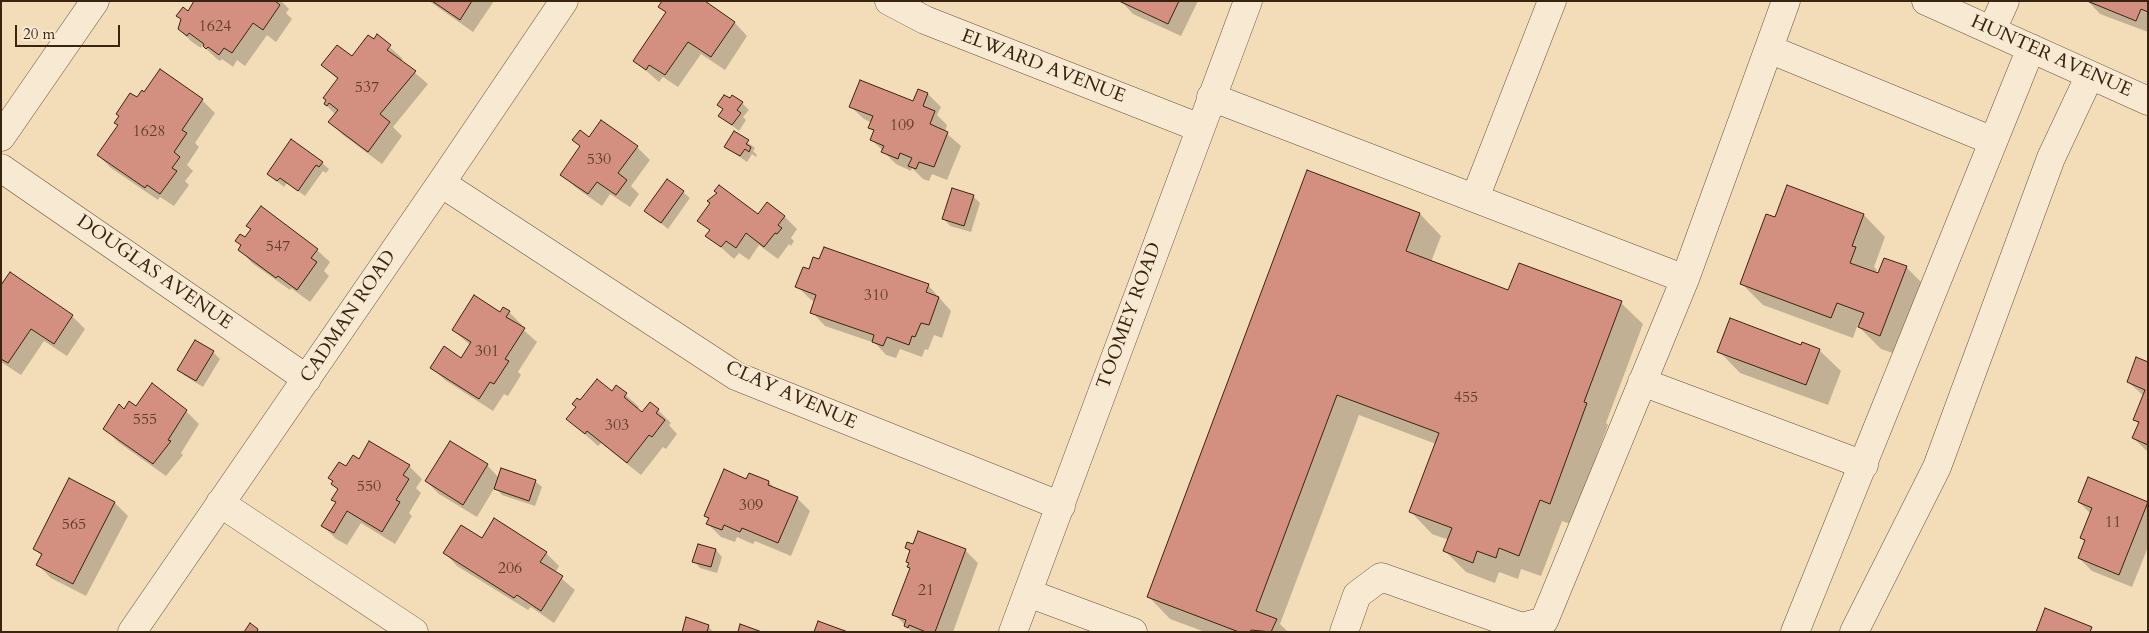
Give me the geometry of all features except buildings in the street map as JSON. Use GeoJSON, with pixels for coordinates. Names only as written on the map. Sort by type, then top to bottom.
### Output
{"type":"FeatureCollection","features":[{"type":"Feature","properties":{"kind":"street"},"geometry":{"type":"LineString","coordinates":[[1,137],[95,1]]}},
{"type":"Feature","properties":{"kind":"street","name":"CADMAN ROAD"},"geometry":{"type":"LineString","coordinates":[[132,632],[442,183],[564,1]]}},
{"type":"Feature","properties":{"kind":"street","name":"ELWARD AVENUE"},"geometry":{"type":"LineString","coordinates":[[889,1],[924,20],[1200,128]]}},
{"type":"Feature","properties":{"kind":"street","name":"TOOMEY ROAD"},"geometry":{"type":"LineString","coordinates":[[1013,632],[1248,1]]}},
{"type":"Feature","properties":{"kind":"street"},"geometry":{"type":"LineString","coordinates":[[1475,198],[1552,1]]}},
{"type":"Feature","properties":{"kind":"street"},"geometry":{"type":"LineString","coordinates":[[1344,632],[1357,595],[1382,577],[1522,627],[1544,621],[1685,280],[1786,1]]}},
{"type":"Feature","properties":{"kind":"street","name":"HUNTER AVENUE"},"geometry":{"type":"LineString","coordinates":[[1926,1],[2148,101]]}},
{"type":"Feature","properties":{"kind":"street"},"geometry":{"type":"LineString","coordinates":[[1992,30],[2005,1]]}},
{"type":"Feature","properties":{"kind":"street"},"geometry":{"type":"LineString","coordinates":[[1795,632],[2031,48]]}},
{"type":"Feature","properties":{"kind":"street"},"geometry":{"type":"LineString","coordinates":[[1769,49],[1993,141]]}},
{"type":"Feature","properties":{"kind":"street"},"geometry":{"type":"LineString","coordinates":[[1854,632],[1937,467],[2050,158],[2090,75]]}},
{"type":"Feature","properties":{"kind":"street"},"geometry":{"type":"LineString","coordinates":[[1212,97],[1685,280]]}},
{"type":"Feature","properties":{"kind":"street","name":"DOUGLAS AVENUE"},"geometry":{"type":"LineString","coordinates":[[1,168],[307,379]]}},
{"type":"Feature","properties":{"kind":"street","name":"CLAY AVENUE"},"geometry":{"type":"LineString","coordinates":[[442,183],[736,376],[1061,506]]}},
{"type":"Feature","properties":{"kind":"street"},"geometry":{"type":"LineString","coordinates":[[1642,382],[1864,465]]}},
{"type":"Feature","properties":{"kind":"street"},"geometry":{"type":"LineString","coordinates":[[220,503],[414,632]]}},
{"type":"Feature","properties":{"kind":"street"},"geometry":{"type":"LineString","coordinates":[[1028,593],[1133,632]]}}]}
